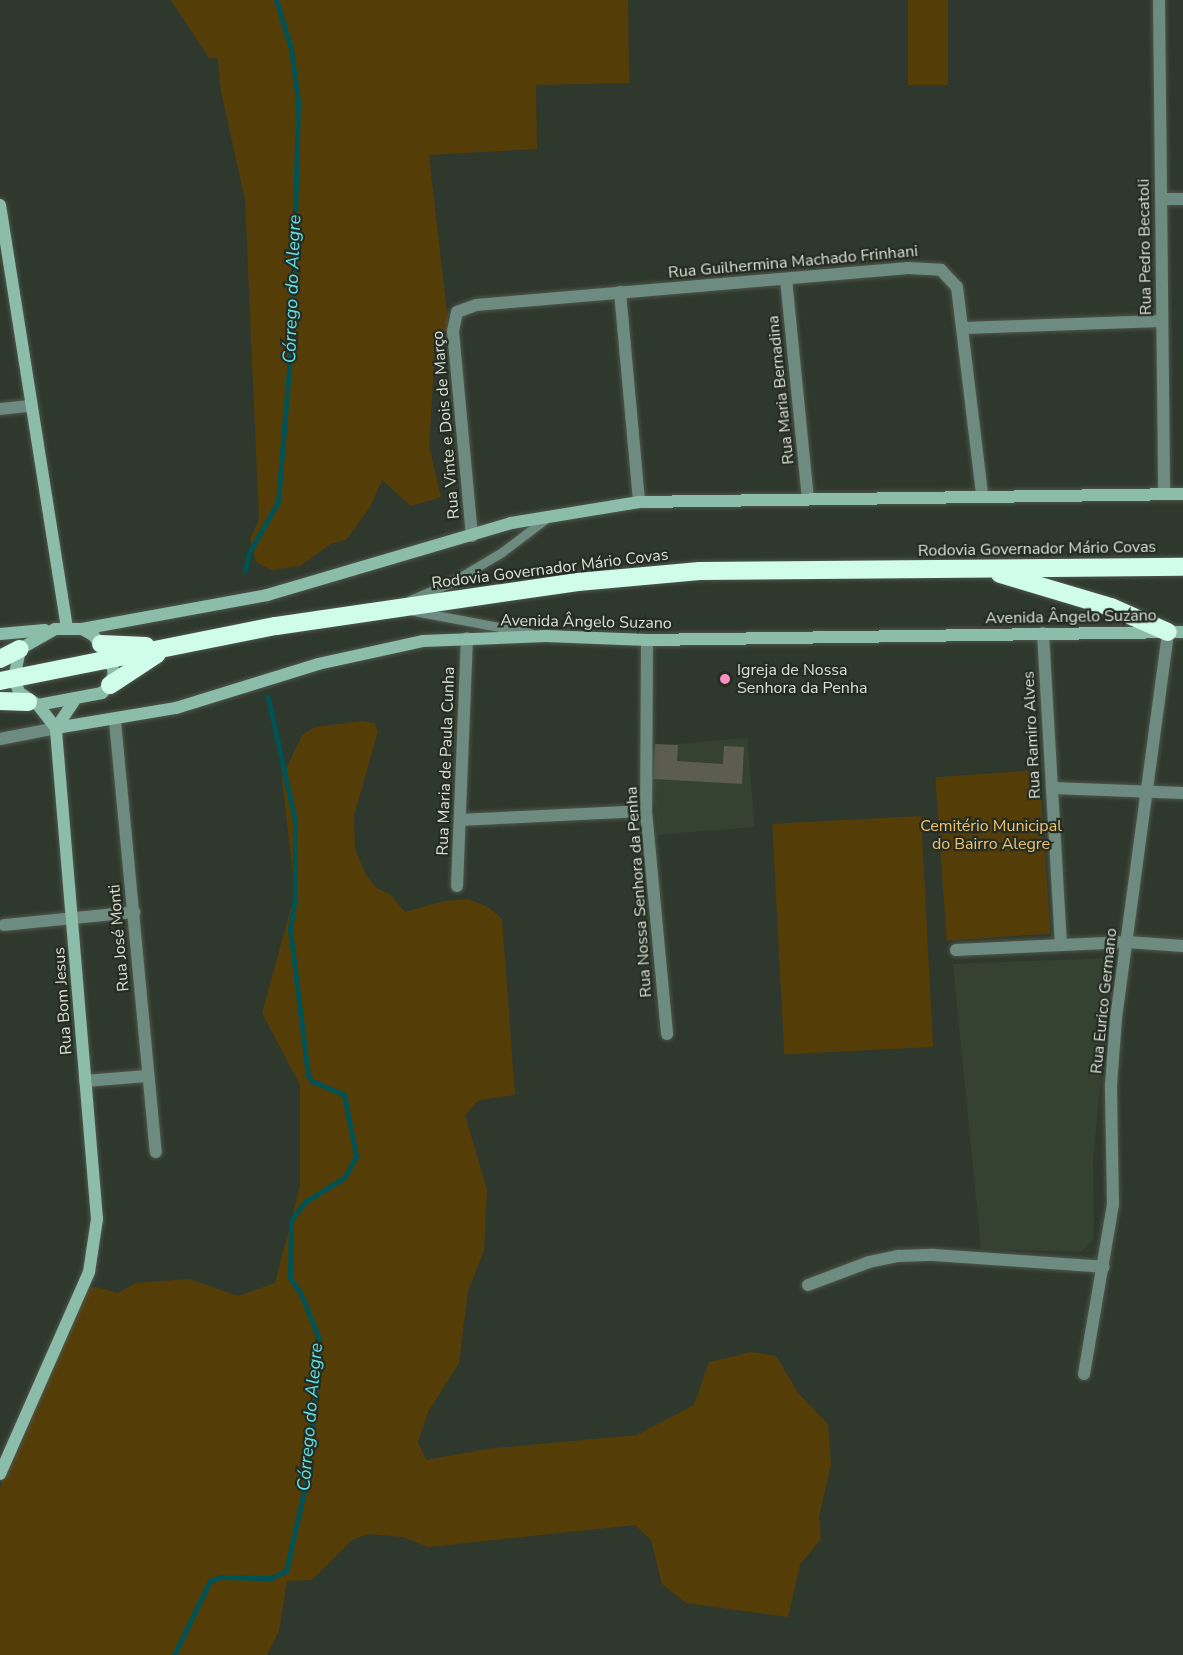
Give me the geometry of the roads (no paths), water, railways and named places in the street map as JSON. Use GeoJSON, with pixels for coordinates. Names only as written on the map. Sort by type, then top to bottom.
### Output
{"type":"FeatureCollection","features":[{"type":"Feature","properties":{"kind":"highway","name":"Rodovia Governador Mário Covas"},"geometry":{"type":"LineString","coordinates":[[7,680],[168,647],[394,607],[578,582],[700,571],[1183,567]]}},
{"type":"Feature","properties":{"kind":"highway"},"geometry":{"type":"LineString","coordinates":[[981,569],[1111,607],[1175,632]]}},
{"type":"Feature","properties":{"kind":"highway"},"geometry":{"type":"LineString","coordinates":[[101,644],[168,647]]}},
{"type":"Feature","properties":{"kind":"highway"},"geometry":{"type":"LineString","coordinates":[[110,685],[168,647]]}},
{"type":"Feature","properties":{"kind":"highway"},"geometry":{"type":"LineString","coordinates":[[0,659],[20,649]]}},
{"type":"Feature","properties":{"kind":"highway"},"geometry":{"type":"LineString","coordinates":[[0,701],[33,703]]}},
{"type":"Feature","properties":{"kind":"main road"},"geometry":{"type":"LineString","coordinates":[[0,205],[5,268],[31,406],[61,629]]}},
{"type":"Feature","properties":{"kind":"main road"},"geometry":{"type":"LineString","coordinates":[[0,634],[82,629],[267,595],[552,514],[639,502],[982,495],[1183,494]]}},
{"type":"Feature","properties":{"kind":"main road"},"geometry":{"type":"LineString","coordinates":[[61,629],[20,649],[7,680],[56,728],[74,701]]}},
{"type":"Feature","properties":{"kind":"main road"},"geometry":{"type":"LineString","coordinates":[[33,703],[74,701],[102,693],[110,685],[112,660],[101,644],[82,629]]}},
{"type":"Feature","properties":{"kind":"main road","name":"Avenida Ângelo Suzano"},"geometry":{"type":"LineString","coordinates":[[56,728],[115,721],[224,696],[318,664],[384,648],[467,638],[546,636],[647,640],[1175,632]]}},
{"type":"Feature","properties":{"kind":"main road","name":"Rua Bom Jesus"},"geometry":{"type":"LineString","coordinates":[[0,1474],[89,1272],[97,1219],[74,917],[56,728]]}},
{"type":"Feature","properties":{"kind":"street","name":"Rua Pedro Becatoli"},"geometry":{"type":"LineString","coordinates":[[1159,0],[1164,494]]}},
{"type":"Feature","properties":{"kind":"street"},"geometry":{"type":"LineString","coordinates":[[1161,200],[1183,199]]}},
{"type":"Feature","properties":{"kind":"street","name":"Rua Guilhermina Machado Frinhani"},"geometry":{"type":"LineString","coordinates":[[457,312],[476,305],[909,268],[941,270],[957,287],[963,327]]}},
{"type":"Feature","properties":{"kind":"street","name":"Rua Maria Bernadina"},"geometry":{"type":"LineString","coordinates":[[786,279],[808,498]]}},
{"type":"Feature","properties":{"kind":"street"},"geometry":{"type":"LineString","coordinates":[[620,292],[639,502]]}},
{"type":"Feature","properties":{"kind":"street","name":"Rua Vinte e Dois de Março"},"geometry":{"type":"LineString","coordinates":[[457,312],[453,331],[472,536]]}},
{"type":"Feature","properties":{"kind":"street"},"geometry":{"type":"LineString","coordinates":[[982,495],[963,327],[1162,321]]}},
{"type":"Feature","properties":{"kind":"street"},"geometry":{"type":"LineString","coordinates":[[0,409],[31,406]]}},
{"type":"Feature","properties":{"kind":"street","name":"Rua Eurico Germano"},"geometry":{"type":"LineString","coordinates":[[1084,1374],[1113,1205],[1111,1085],[1144,789],[1175,632]]}},
{"type":"Feature","properties":{"kind":"street","name":"Rua Ramiro Alves"},"geometry":{"type":"LineString","coordinates":[[1043,633],[1061,943]]}},
{"type":"Feature","properties":{"kind":"street","name":"Rua Maria de Paula Cunha"},"geometry":{"type":"LineString","coordinates":[[458,886],[467,638]]}},
{"type":"Feature","properties":{"kind":"street","name":"Rua Nossa Senhora da Penha"},"geometry":{"type":"LineString","coordinates":[[647,640],[646,811],[667,1034]]}},
{"type":"Feature","properties":{"kind":"street","name":"Rua José Monti"},"geometry":{"type":"LineString","coordinates":[[115,721],[156,1152]]}},
{"type":"Feature","properties":{"kind":"street","name":"Avenida Ângelo Suzano"},"geometry":{"type":"LineString","coordinates":[[0,739],[56,728]]}},
{"type":"Feature","properties":{"kind":"street"},"geometry":{"type":"LineString","coordinates":[[1052,788],[1144,789],[1183,793]]}},
{"type":"Feature","properties":{"kind":"street"},"geometry":{"type":"LineString","coordinates":[[460,820],[646,811]]}},
{"type":"Feature","properties":{"kind":"street"},"geometry":{"type":"LineString","coordinates":[[4,925],[134,912]]}},
{"type":"Feature","properties":{"kind":"street"},"geometry":{"type":"LineString","coordinates":[[956,950],[1061,943],[1127,942],[1183,946]]}},
{"type":"Feature","properties":{"kind":"street"},"geometry":{"type":"LineString","coordinates":[[85,1081],[147,1076]]}},
{"type":"Feature","properties":{"kind":"street"},"geometry":{"type":"LineString","coordinates":[[808,1286],[869,1262],[898,1256],[934,1255],[1104,1268]]}},
{"type":"Feature","properties":{"kind":"lane"},"geometry":{"type":"LineString","coordinates":[[394,607],[458,578],[552,514]]}},
{"type":"Feature","properties":{"kind":"lane"},"geometry":{"type":"LineString","coordinates":[[394,607],[546,636]]}},
{"type":"Feature","properties":{"kind":"waterway","name":"Córrego do Alegre"},"geometry":{"type":"LineString","coordinates":[[245,571],[248,555],[278,502],[292,331],[298,101],[291,49],[276,0]]}},
{"type":"Feature","properties":{"kind":"waterway","name":"Córrego do Alegre"},"geometry":{"type":"LineString","coordinates":[[174,1655],[210,1581],[221,1577],[271,1578],[286,1571],[307,1478],[319,1356],[319,1339],[301,1294],[290,1278],[291,1220],[305,1202],[345,1177],[356,1156],[344,1095],[313,1082],[308,1076],[290,929],[295,899],[295,821],[268,698]]}},
{"type":"Feature","properties":{"kind":"place","name":"Igreja de Nossa Senhora da Penha"},"geometry":{"type":"Point","coordinates":[725,679]}},
{"type":"Feature","properties":{"kind":"park label","name":"Cemitério Municipal do Bairro Alegre"},"geometry":{"type":"Point","coordinates":[991,835]}}]}
